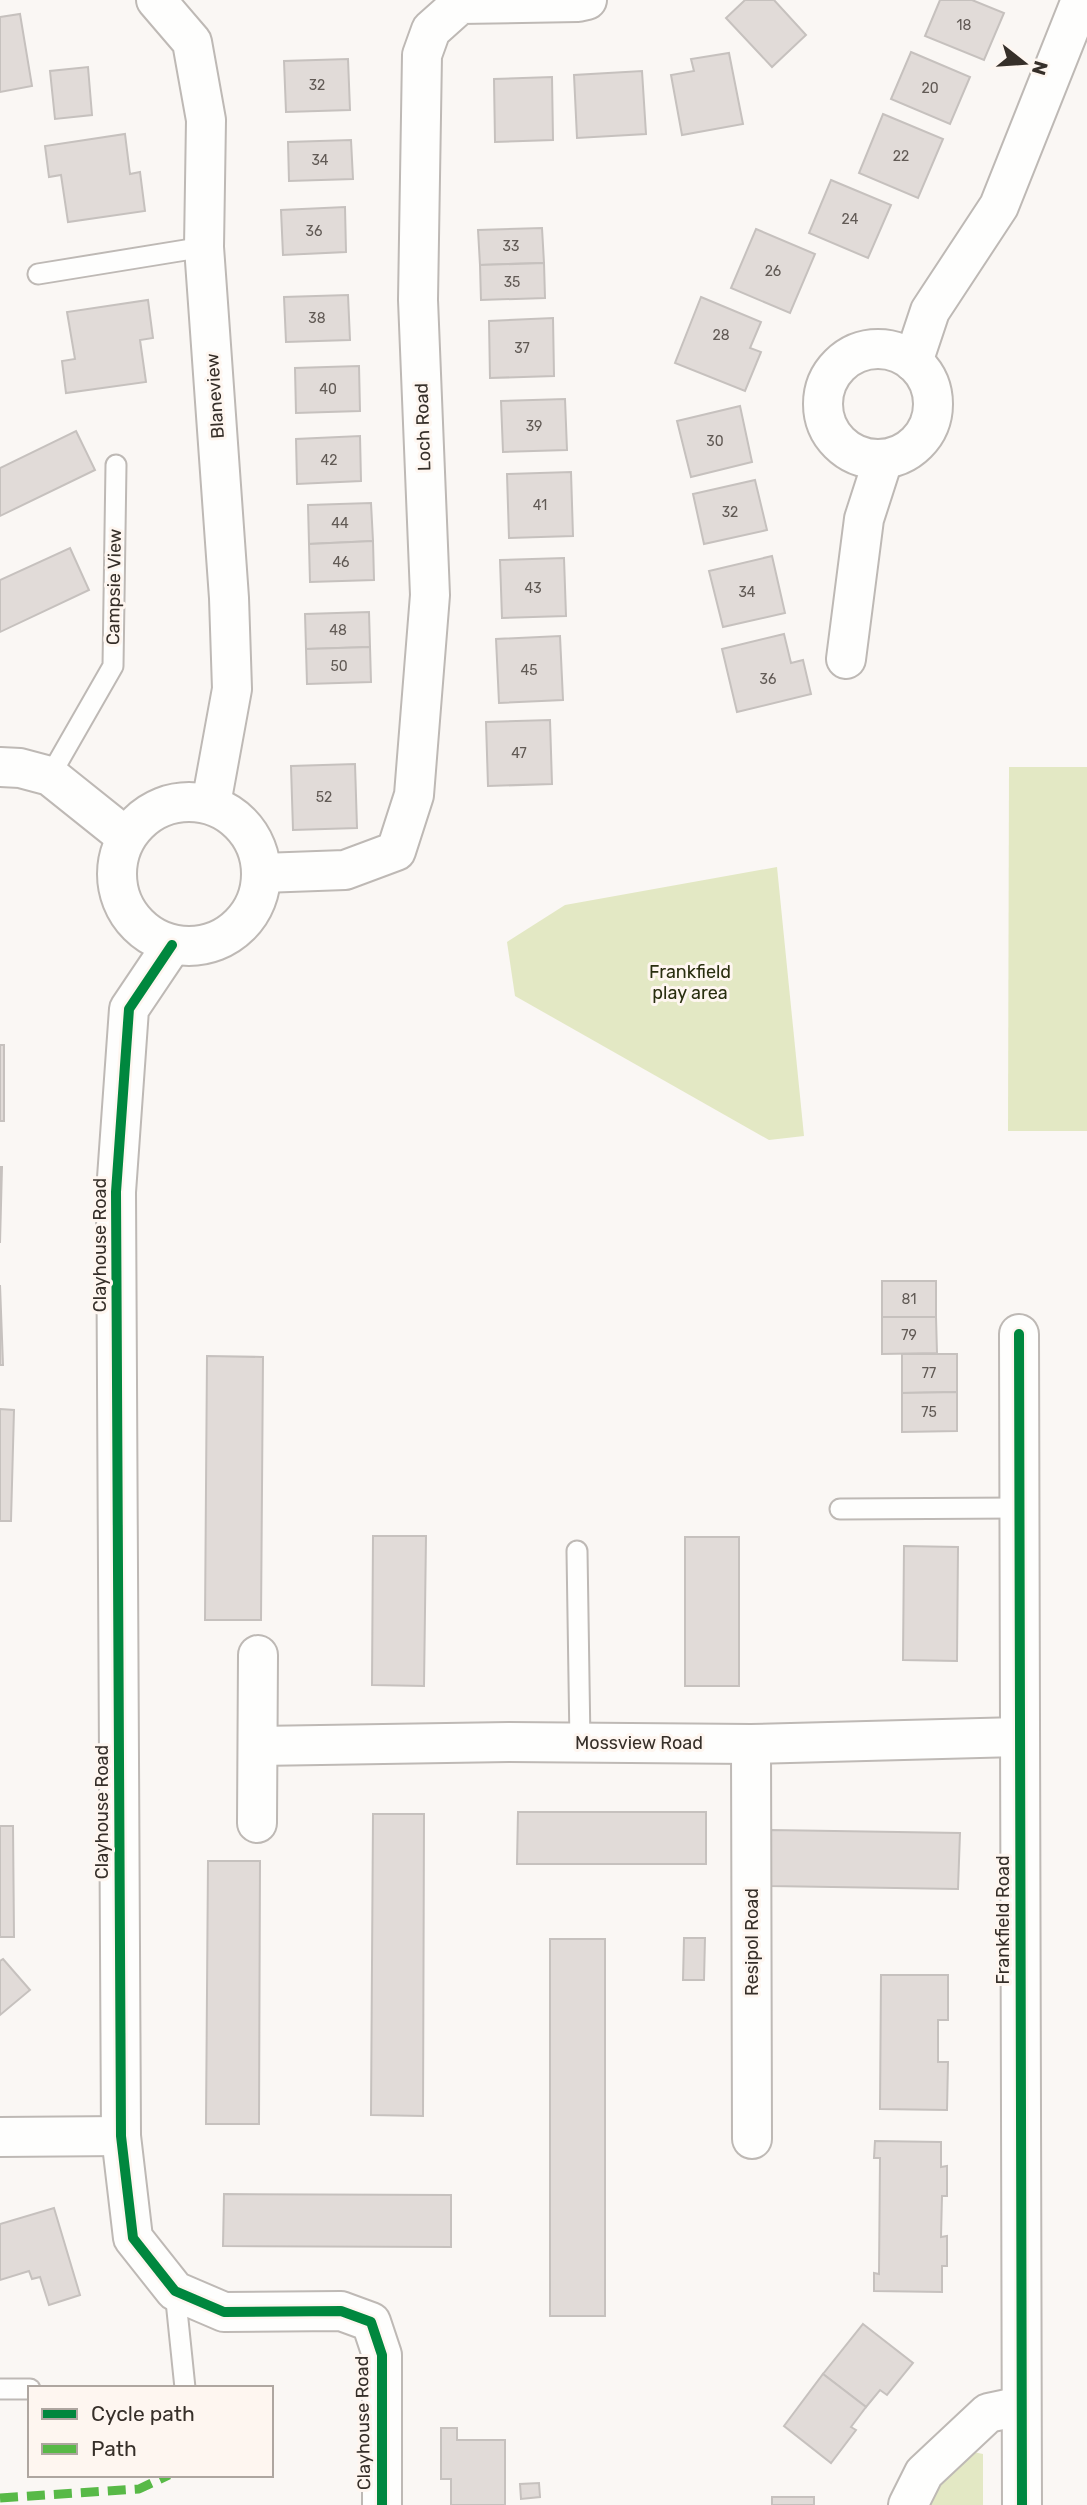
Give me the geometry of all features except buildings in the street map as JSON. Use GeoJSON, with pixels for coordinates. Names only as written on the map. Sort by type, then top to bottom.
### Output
{"type":"FeatureCollection","features":[{"type":"Feature","properties":{"kind":"street","name":"Blaneview"},"geometry":{"type":"LineString","coordinates":[[156,0],[192,42],[206,120],[204,247],[229,598],[232,689],[211,804]]}},
{"type":"Feature","properties":{"kind":"street","name":"Loch Road"},"geometry":{"type":"LineString","coordinates":[[262,873],[345,870],[396,851],[414,795],[430,595],[418,300],[422,55],[431,30],[460,4],[587,0]]}},
{"type":"Feature","properties":{"kind":"street"},"geometry":{"type":"LineString","coordinates":[[913,362],[930,311],[999,206],[1081,0]]}},
{"type":"Feature","properties":{"kind":"street"},"geometry":{"type":"LineString","coordinates":[[880,349],[898,353],[913,362],[926,376],[932,393],[933,411],[928,429],[916,444],[901,455],[883,460],[865,458],[849,452],[835,440],[826,424],[822,406],[825,389],[833,372],[846,359],[862,351],[880,349]]}},
{"type":"Feature","properties":{"kind":"street"},"geometry":{"type":"LineString","coordinates":[[846,659],[864,519],[883,460]]}},
{"type":"Feature","properties":{"kind":"street"},"geometry":{"type":"LineString","coordinates":[[0,767],[20,768],[50,776],[125,836]]}},
{"type":"Feature","properties":{"kind":"street"},"geometry":{"type":"LineString","coordinates":[[187,800],[211,804],[228,812],[256,845],[262,873],[255,905],[237,928],[208,945],[172,946],[138,927],[118,894],[116,863],[125,836],[162,805],[187,800]]}},
{"type":"Feature","properties":{"kind":"street","name":"Clayhouse Road"},"geometry":{"type":"LineString","coordinates":[[172,946],[129,1009],[116,1192],[121,2136],[133,2238],[175,2291],[224,2312],[341,2311],[371,2322],[382,2355],[383,2505]]}},
{"type":"Feature","properties":{"kind":"street","name":"Frankfield Road"},"geometry":{"type":"LineString","coordinates":[[1019,1334],[1022,2505]]}},
{"type":"Feature","properties":{"kind":"street"},"geometry":{"type":"LineString","coordinates":[[257,1823],[258,1655]]}},
{"type":"Feature","properties":{"kind":"street","name":"Mossview Road"},"geometry":{"type":"LineString","coordinates":[[258,1746],[751,1744],[1020,1737]]}},
{"type":"Feature","properties":{"kind":"street","name":"Resipol Road"},"geometry":{"type":"LineString","coordinates":[[751,1744],[752,2139]]}},
{"type":"Feature","properties":{"kind":"street"},"geometry":{"type":"LineString","coordinates":[[0,2137],[121,2136]]}},
{"type":"Feature","properties":{"kind":"street"},"geometry":{"type":"LineString","coordinates":[[908,2505],[924,2473],[988,2413],[1021,2406]]}},
{"type":"Feature","properties":{"kind":"lane"},"geometry":{"type":"LineString","coordinates":[[38,274],[204,247]]}},
{"type":"Feature","properties":{"kind":"lane","name":"Campsie View"},"geometry":{"type":"LineString","coordinates":[[50,776],[113,666],[116,465]]}},
{"type":"Feature","properties":{"kind":"lane"},"geometry":{"type":"LineString","coordinates":[[840,1509],[1020,1508]]}},
{"type":"Feature","properties":{"kind":"lane"},"geometry":{"type":"LineString","coordinates":[[577,1550],[580,1743]]}},
{"type":"Feature","properties":{"kind":"lane"},"geometry":{"type":"LineString","coordinates":[[175,2291],[185,2386]]}},
{"type":"Feature","properties":{"kind":"lane"},"geometry":{"type":"LineString","coordinates":[[0,2389],[28,2389]]}},
{"type":"Feature","properties":{"kind":"green space"},"geometry":{"type":"Polygon","coordinates":[[[1009,767],[1087,767],[1087,1131],[1008,1131],[1009,767]]]}},
{"type":"Feature","properties":{"kind":"green space","name":"Frankfield play area"},"geometry":{"type":"Polygon","coordinates":[[[777,867],[804,1136],[769,1140],[515,996],[507,942],[565,905],[777,867]]]}},
{"type":"Feature","properties":{"kind":"green space"},"geometry":{"type":"Polygon","coordinates":[[[964,2450],[983,2454],[983,2505],[919,2505],[964,2450]]]}},
{"type":"Feature","properties":{"kind":"marked path"},"geometry":{"type":"LineString","coordinates":[[0,2498],[139,2489],[165,2477]]}},
{"type":"Feature","properties":{"kind":"cycle path"},"geometry":{"type":"LineString","coordinates":[[172,945],[129,1009],[116,1192],[121,2136],[133,2238],[175,2291],[224,2312],[341,2311],[371,2322],[382,2355],[382,2505]]}},
{"type":"Feature","properties":{"kind":"cycle path"},"geometry":{"type":"LineString","coordinates":[[1019,1334],[1022,2505]]}}]}
